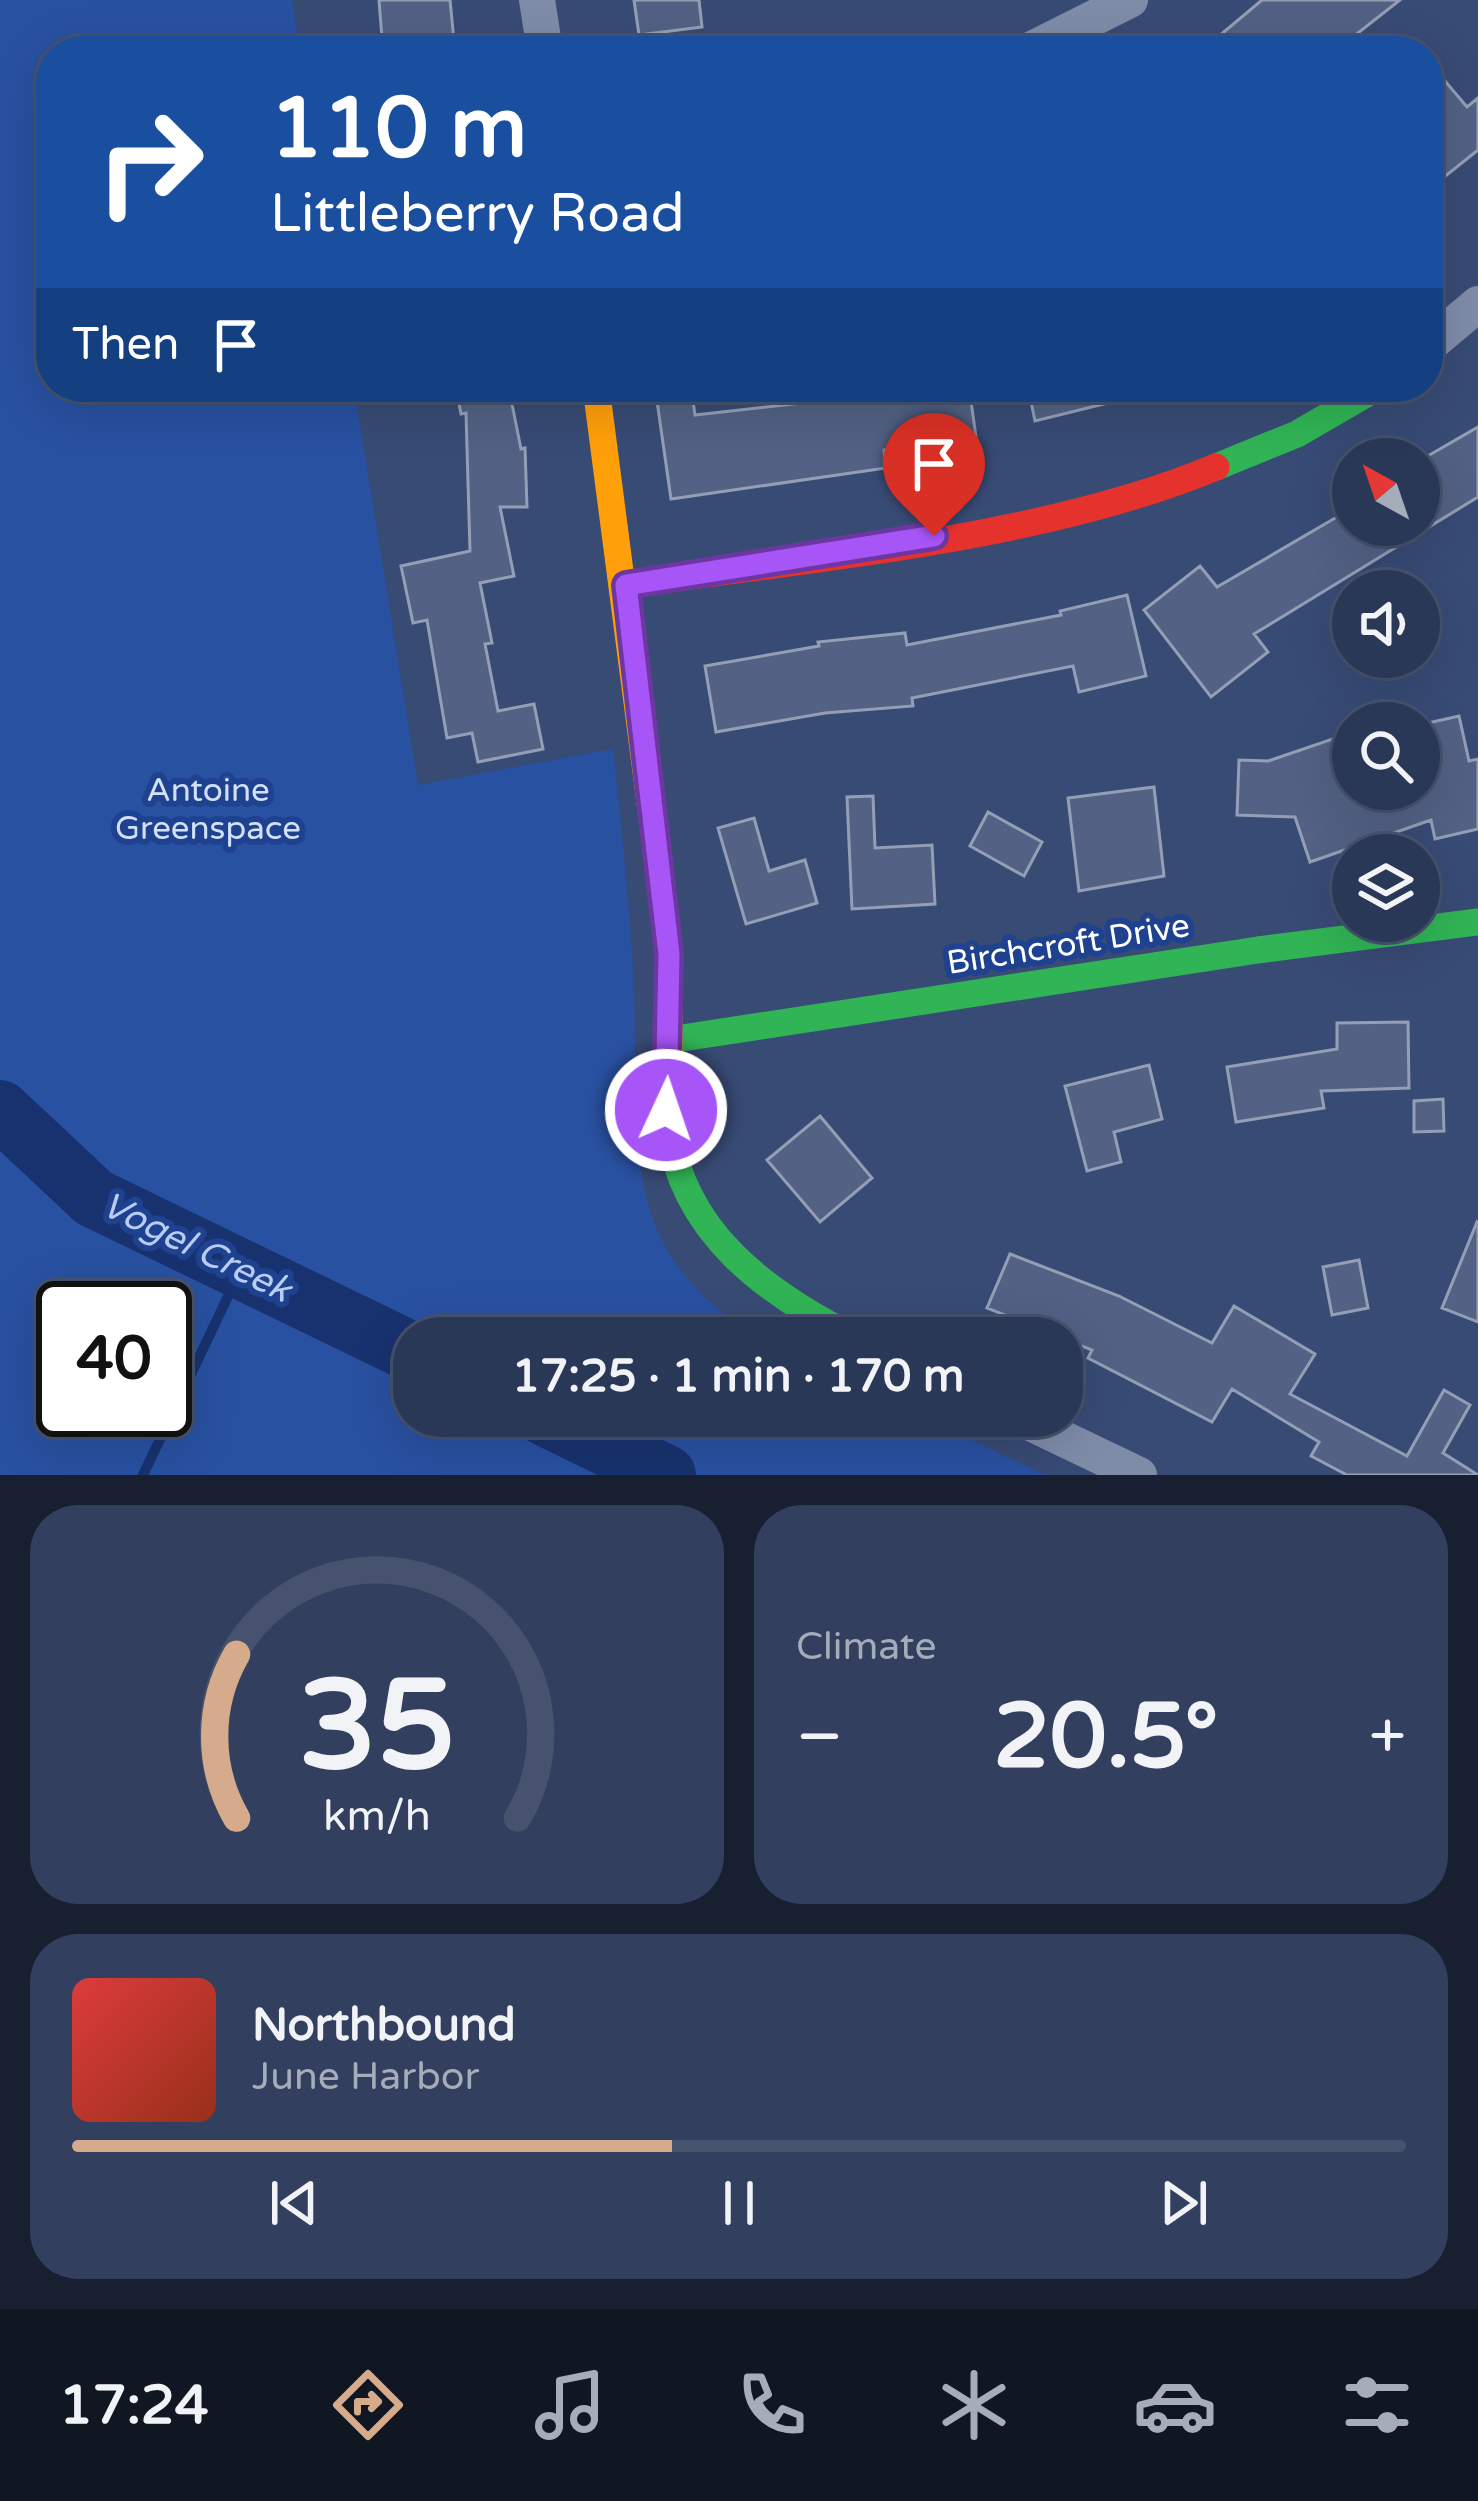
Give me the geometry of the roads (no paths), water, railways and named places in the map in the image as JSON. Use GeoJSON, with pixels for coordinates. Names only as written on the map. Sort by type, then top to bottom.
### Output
{"type":"FeatureCollection","features":[{"type":"Feature","properties":{"kind":"street"},"geometry":{"type":"LineString","coordinates":[[536,0],[542,36]]}},
{"type":"Feature","properties":{"kind":"street"},"geometry":{"type":"LineString","coordinates":[[1058,36],[1130,0]]}},
{"type":"Feature","properties":{"kind":"street"},"geometry":{"type":"LineString","coordinates":[[1443,333],[1478,304]]}},
{"type":"Feature","properties":{"kind":"street"},"geometry":{"type":"LineString","coordinates":[[598,402],[626,585],[669,954],[666,1110],[684,1187],[726,1252],[759,1284],[818,1317]]}},
{"type":"Feature","properties":{"kind":"street"},"geometry":{"type":"LineString","coordinates":[[626,585],[934,536],[1133,497],[1269,450],[1352,402]]}},
{"type":"Feature","properties":{"kind":"street","name":"Birchcroft Drive"},"geometry":{"type":"LineString","coordinates":[[669,1040],[1258,950],[1478,923]]}},
{"type":"Feature","properties":{"kind":"street"},"geometry":{"type":"LineString","coordinates":[[1059,1437],[1138,1475]]}},
{"type":"Feature","properties":{"kind":"waterway","name":"Vogel Creek"},"geometry":{"type":"LineString","coordinates":[[0,1110],[94,1198],[393,1343]]}},
{"type":"Feature","properties":{"kind":"waterway"},"geometry":{"type":"LineString","coordinates":[[143,1475],[241,1269]]}},
{"type":"Feature","properties":{"kind":"waterway","name":"Vogel Creek"},"geometry":{"type":"LineString","coordinates":[[588,1437],[666,1475]]}},
{"type":"Feature","properties":{"kind":"park label","name":"Antoine Greenspace"},"geometry":{"type":"Point","coordinates":[208,808]}}]}
